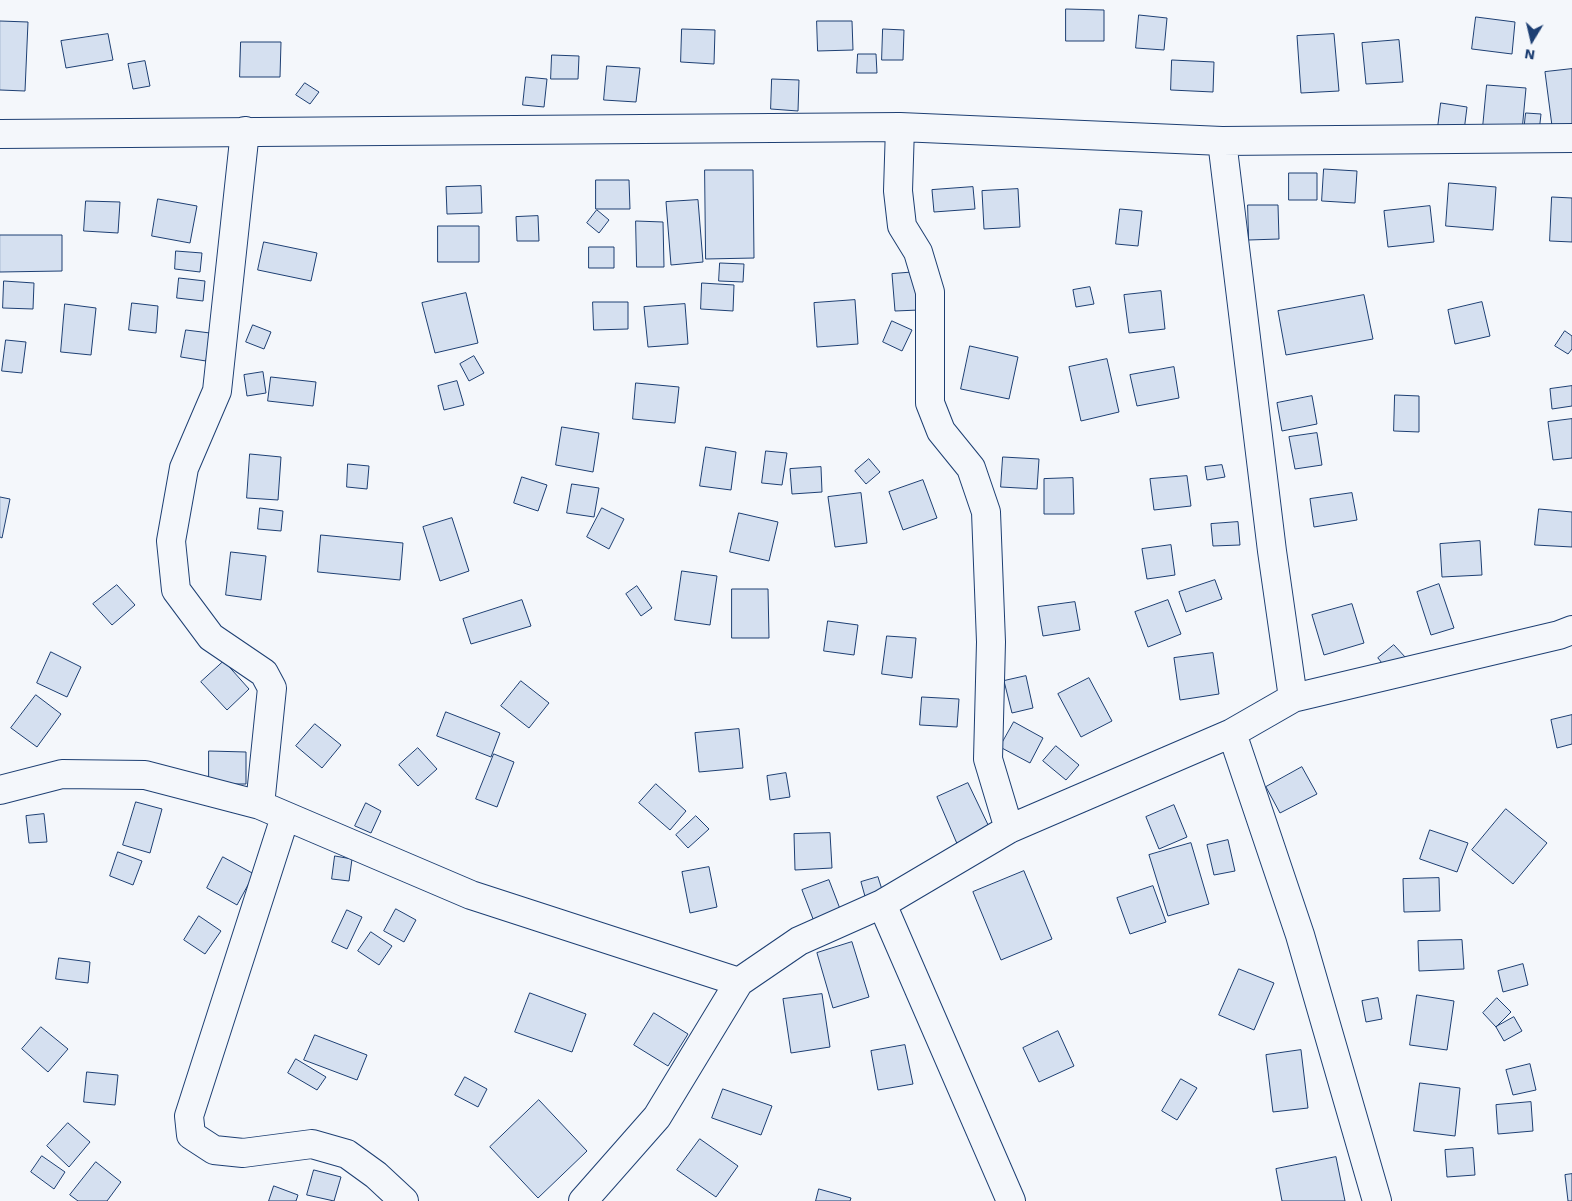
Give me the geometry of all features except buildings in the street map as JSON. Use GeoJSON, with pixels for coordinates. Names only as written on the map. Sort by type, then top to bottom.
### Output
{"type":"FeatureCollection","features":[{"type":"Feature","properties":{"kind":"street"},"geometry":{"type":"LineString","coordinates":[[900,127],[898,192],[902,226],[918,252],[930,292],[930,403],[941,431],[971,468],[986,512],[990,642],[988,759],[1009,829]]}},
{"type":"Feature","properties":{"kind":"street"},"geometry":{"type":"LineString","coordinates":[[0,134],[900,127],[1222,141],[1572,138]]}},
{"type":"Feature","properties":{"kind":"street"},"geometry":{"type":"LineString","coordinates":[[245,132],[217,391],[184,468],[171,541],[176,590],[211,637],[264,674],[272,688],[260,804]]}},
{"type":"Feature","properties":{"kind":"street"},"geometry":{"type":"LineString","coordinates":[[1222,141],[1272,551],[1293,698]]}},
{"type":"Feature","properties":{"kind":"street"},"geometry":{"type":"LineString","coordinates":[[584,1201],[657,1117],[739,982],[799,941],[882,904],[1009,829],[1232,733],[1293,698],[1560,635],[1572,630]]}},
{"type":"Feature","properties":{"kind":"street"},"geometry":{"type":"LineString","coordinates":[[1232,733],[1300,935],[1377,1201]]}},
{"type":"Feature","properties":{"kind":"street"},"geometry":{"type":"LineString","coordinates":[[0,790],[62,774],[144,775],[260,804],[285,817],[471,895],[739,982]]}},
{"type":"Feature","properties":{"kind":"street"},"geometry":{"type":"LineString","coordinates":[[285,817],[189,1116],[191,1135],[214,1150],[243,1153],[312,1144],[347,1154],[376,1175],[404,1201]]}},
{"type":"Feature","properties":{"kind":"street"},"geometry":{"type":"LineString","coordinates":[[882,904],[1011,1201]]}}]}
